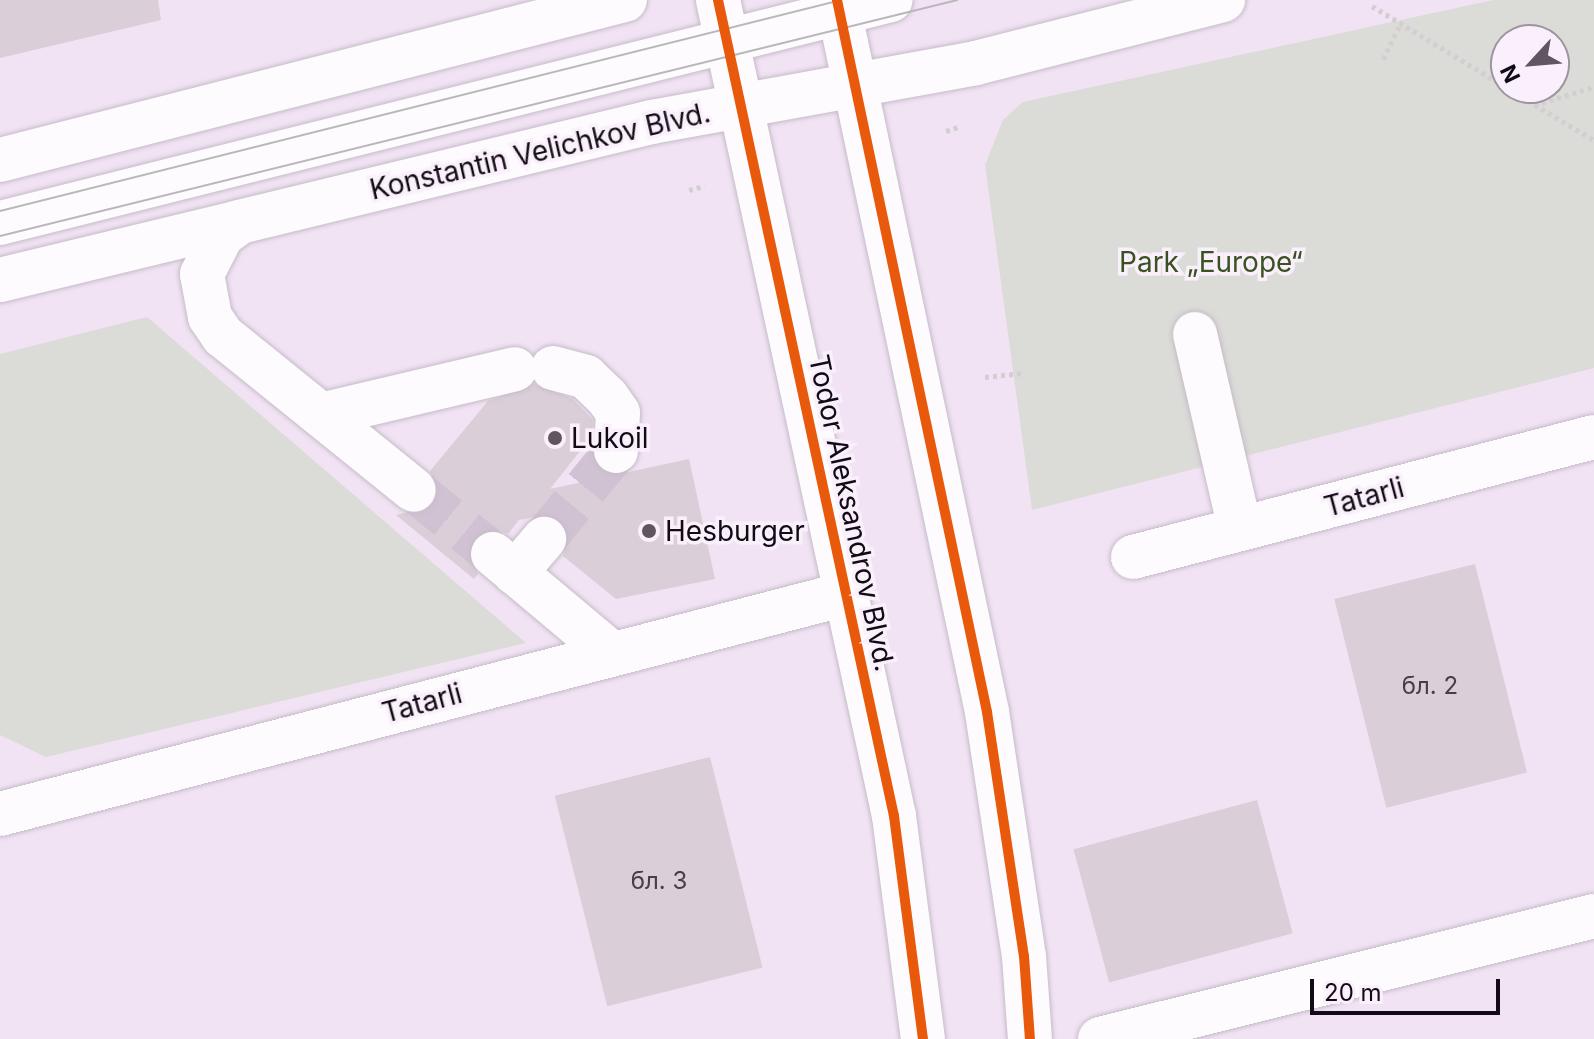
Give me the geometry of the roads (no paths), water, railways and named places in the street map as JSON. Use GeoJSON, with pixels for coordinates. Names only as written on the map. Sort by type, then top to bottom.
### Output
{"type":"FeatureCollection","features":[{"type":"Feature","properties":{"kind":"main road"},"geometry":{"type":"LineString","coordinates":[[0,160],[625,0]]}},
{"type":"Feature","properties":{"kind":"main road","name":"Konstantin Velichkov Blvd."},"geometry":{"type":"LineString","coordinates":[[0,223],[722,21],[891,0]]}},
{"type":"Feature","properties":{"kind":"main road","name":"Konstantin Velichkov Blvd."},"geometry":{"type":"LineString","coordinates":[[0,280],[740,106],[976,63],[1223,0]]}},
{"type":"Feature","properties":{"kind":"main road"},"geometry":{"type":"LineString","coordinates":[[839,6],[987,712],[1024,956],[1030,1039]]}},
{"type":"Feature","properties":{"kind":"main road","name":"Todor Aleksandrov Blvd."},"geometry":{"type":"LineString","coordinates":[[722,21],[894,816],[923,1039]]}},
{"type":"Feature","properties":{"kind":"main road"},"geometry":{"type":"LineString","coordinates":[[240,222],[222,235],[202,274],[210,317],[223,336],[414,490]]}},
{"type":"Feature","properties":{"kind":"main road"},"geometry":{"type":"LineString","coordinates":[[1195,334],[1240,529]]}},
{"type":"Feature","properties":{"kind":"main road"},"geometry":{"type":"LineString","coordinates":[[321,415],[534,368],[586,377],[607,397],[618,413],[616,451]]}},
{"type":"Feature","properties":{"kind":"main road","name":"Tatarli"},"geometry":{"type":"LineString","coordinates":[[1133,557],[1594,437]]}},
{"type":"Feature","properties":{"kind":"main road"},"geometry":{"type":"LineString","coordinates":[[544,539],[504,564],[612,654]]}},
{"type":"Feature","properties":{"kind":"main road","name":"Tatarli"},"geometry":{"type":"LineString","coordinates":[[0,814],[845,594]]}},
{"type":"Feature","properties":{"kind":"main road"},"geometry":{"type":"LineString","coordinates":[[1100,1039],[1594,916]]}},
{"type":"Feature","properties":{"kind":"tunnel"},"geometry":{"type":"LineString","coordinates":[[544,539],[616,451]]}},
{"type":"Feature","properties":{"kind":"tunnel"},"geometry":{"type":"LineString","coordinates":[[414,490],[493,554]]}},
{"type":"Feature","properties":{"kind":"tram line"},"geometry":{"type":"LineString","coordinates":[[0,211],[841,0]]}},
{"type":"Feature","properties":{"kind":"tram line"},"geometry":{"type":"LineString","coordinates":[[0,236],[957,0]]}},
{"type":"Feature","properties":{"kind":"place","name":"Lukoil"},"geometry":{"type":"Point","coordinates":[555,438]}},
{"type":"Feature","properties":{"kind":"place","name":"Hesburger"},"geometry":{"type":"Point","coordinates":[649,531]}},
{"type":"Feature","properties":{"kind":"park label","name":"Park „Europe“"},"geometry":{"type":"Point","coordinates":[1211,262]}}]}
